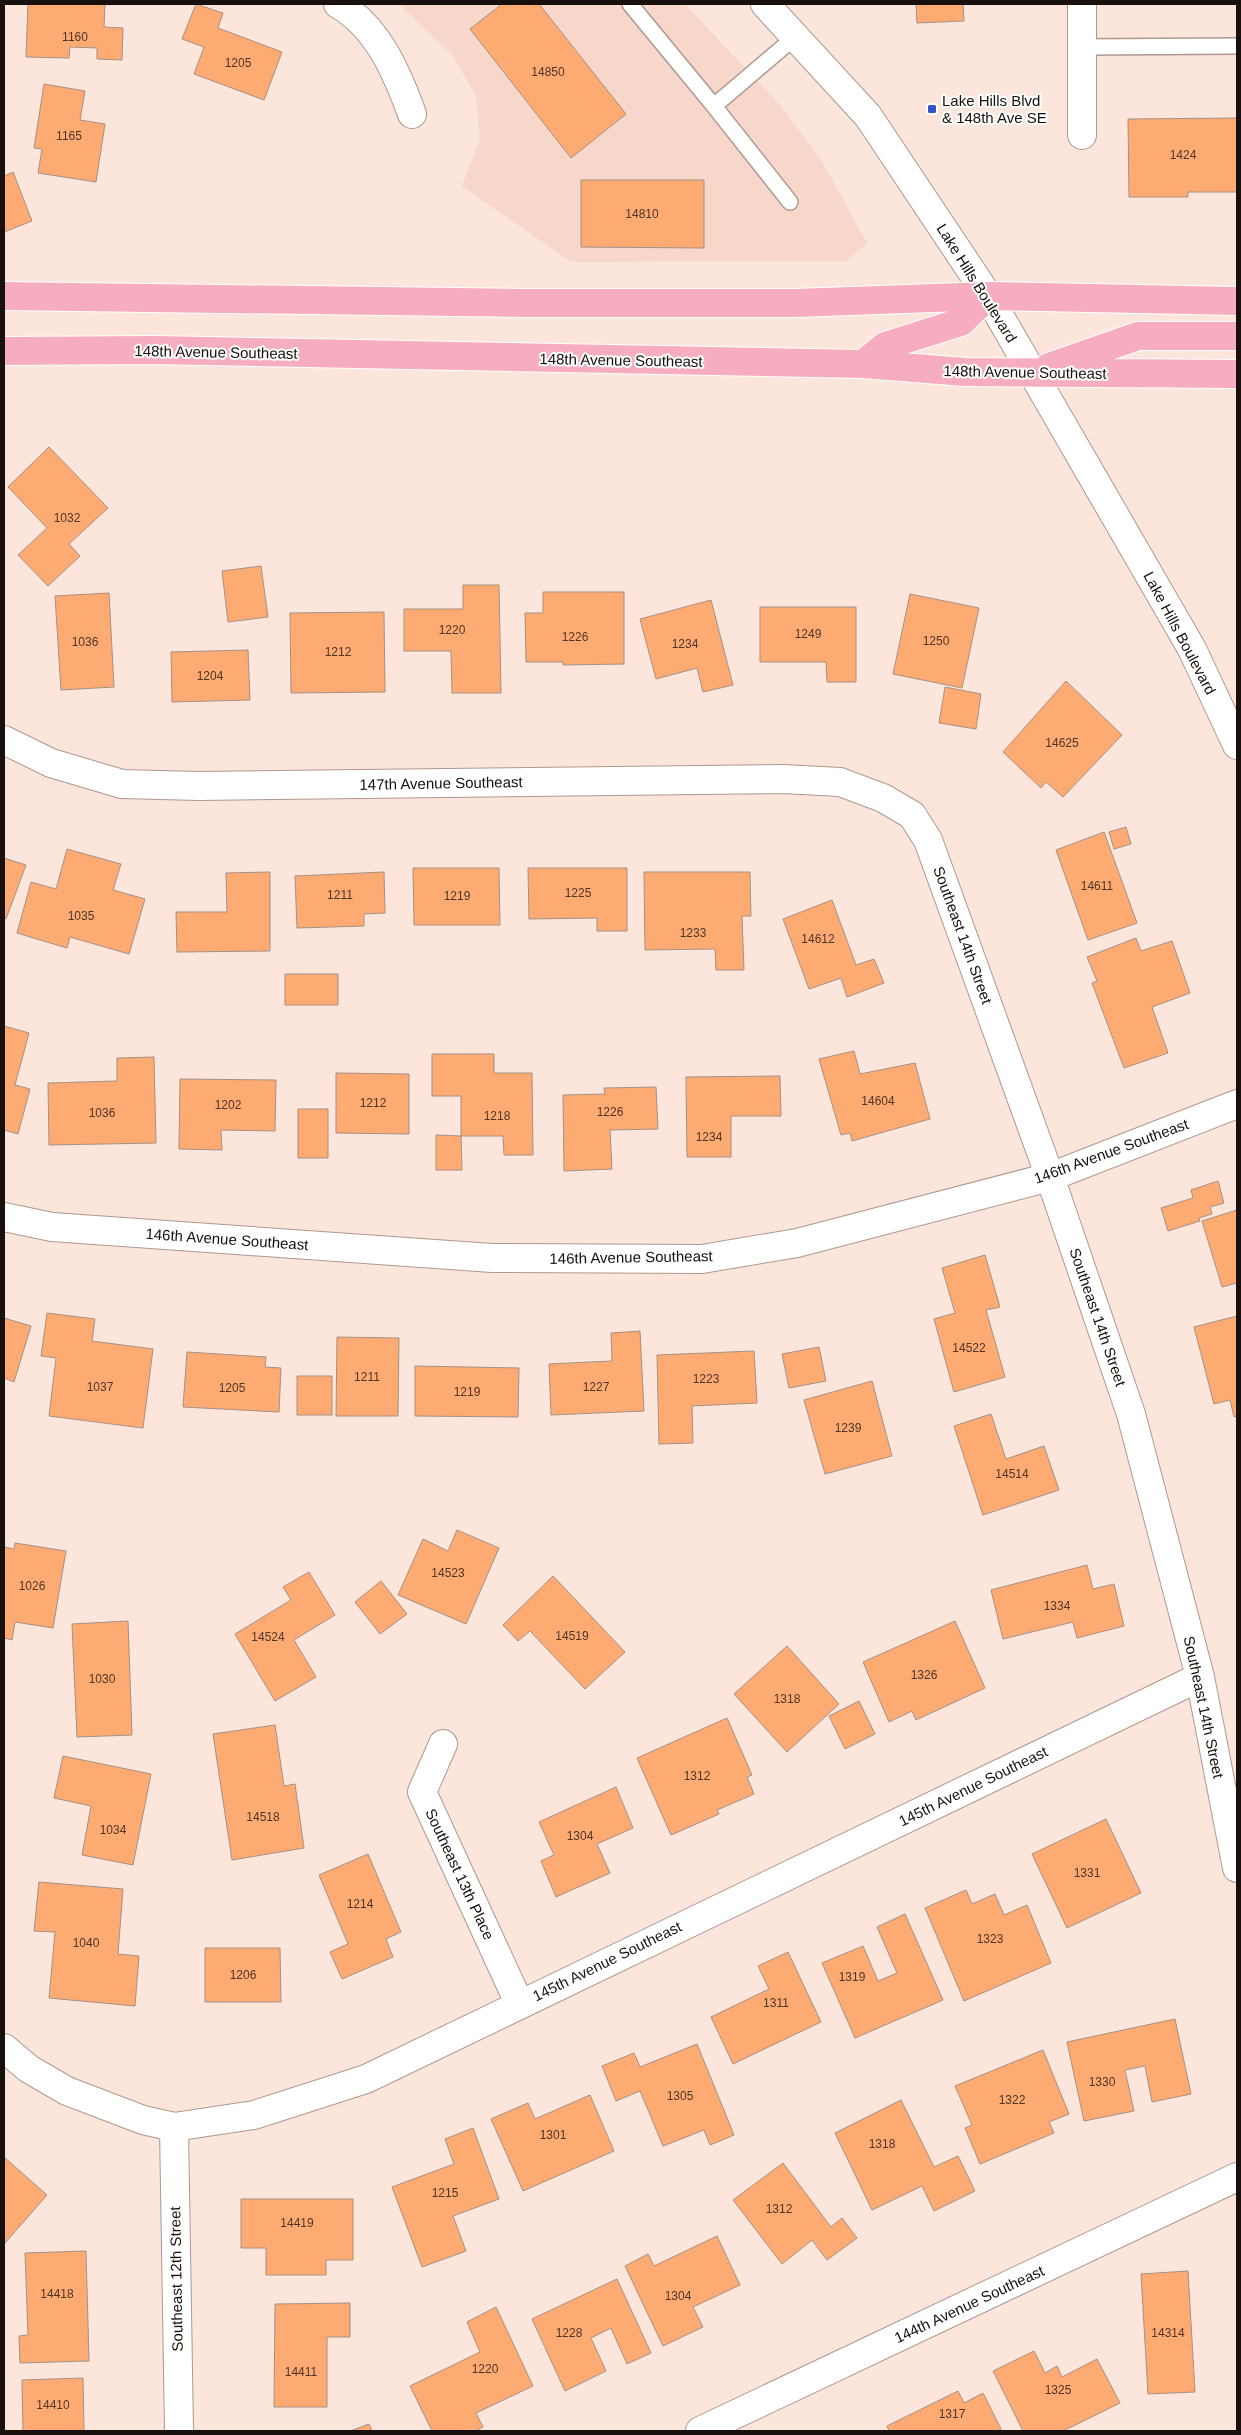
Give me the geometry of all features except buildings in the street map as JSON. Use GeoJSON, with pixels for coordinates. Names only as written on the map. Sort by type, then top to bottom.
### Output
{"type":"FeatureCollection","features":[{"type":"Feature","properties":{"kind":"main road"},"geometry":{"type":"LineString","coordinates":[[4,296],[524,302],[796,302],[988,296],[1237,301]]}},
{"type":"Feature","properties":{"kind":"main road"},"geometry":{"type":"LineString","coordinates":[[863,364],[885,346],[961,322],[988,296]]}},
{"type":"Feature","properties":{"kind":"main road"},"geometry":{"type":"LineString","coordinates":[[1031,373],[1138,336],[1237,336]]}},
{"type":"Feature","properties":{"kind":"main road","name":"148th Avenue Southeast"},"geometry":{"type":"LineString","coordinates":[[4,351],[155,350],[863,364],[965,372],[1237,374]]}},
{"type":"Feature","properties":{"kind":"street"},"geometry":{"type":"LineString","coordinates":[[338,4],[353,12],[395,68],[412,114]]}},
{"type":"Feature","properties":{"kind":"street","name":"Lake Hills Boulevard"},"geometry":{"type":"LineString","coordinates":[[765,4],[868,116],[988,296],[1192,649],[1237,745]]}},
{"type":"Feature","properties":{"kind":"street"},"geometry":{"type":"LineString","coordinates":[[1082,4],[1082,134]]}},
{"type":"Feature","properties":{"kind":"street","name":"147th Avenue Southeast"},"geometry":{"type":"LineString","coordinates":[[4,740],[51,764],[122,784],[219,786],[784,779],[840,782],[884,798]]}},
{"type":"Feature","properties":{"kind":"street","name":"Southeast 14th Street"},"geometry":{"type":"LineString","coordinates":[[884,798],[912,816],[928,840],[1050,1176],[1131,1414],[1200,1676],[1237,1868]]}},
{"type":"Feature","properties":{"kind":"street","name":"146th Avenue Southeast"},"geometry":{"type":"LineString","coordinates":[[4,1217],[52,1227],[492,1258],[702,1259],[797,1243],[1050,1176],[1237,1104]]}},
{"type":"Feature","properties":{"kind":"street","name":"145th Avenue Southeast"},"geometry":{"type":"LineString","coordinates":[[4,2048],[29,2069],[67,2090],[143,2120],[174,2127],[254,2115],[366,2079],[519,2003],[1200,1676]]}},
{"type":"Feature","properties":{"kind":"street","name":"Southeast 13th Place"},"geometry":{"type":"LineString","coordinates":[[443,1744],[422,1792],[519,2003]]}},
{"type":"Feature","properties":{"kind":"street","name":"Southeast 12th Street"},"geometry":{"type":"LineString","coordinates":[[174,2127],[179,2431]]}},
{"type":"Feature","properties":{"kind":"street","name":"144th Avenue Southeast"},"geometry":{"type":"LineString","coordinates":[[700,2431],[1237,2176]]}},
{"type":"Feature","properties":{"kind":"lane"},"geometry":{"type":"LineString","coordinates":[[630,4],[790,202]]}},
{"type":"Feature","properties":{"kind":"lane"},"geometry":{"type":"LineString","coordinates":[[714,106],[795,37]]}},
{"type":"Feature","properties":{"kind":"lane"},"geometry":{"type":"LineString","coordinates":[[1082,47],[1237,46]]}},
{"type":"Feature","properties":{"kind":"shaded area"},"geometry":{"type":"Polygon","coordinates":[[[399,4],[685,4],[779,104],[820,158],[867,243],[846,261],[571,262],[462,186],[480,139],[476,96],[454,57],[399,4]]]}},
{"type":"Feature","properties":{"kind":"place","name":"Lake Hills Blvd & 148th Ave SE"},"geometry":{"type":"Point","coordinates":[932,109]}}]}
